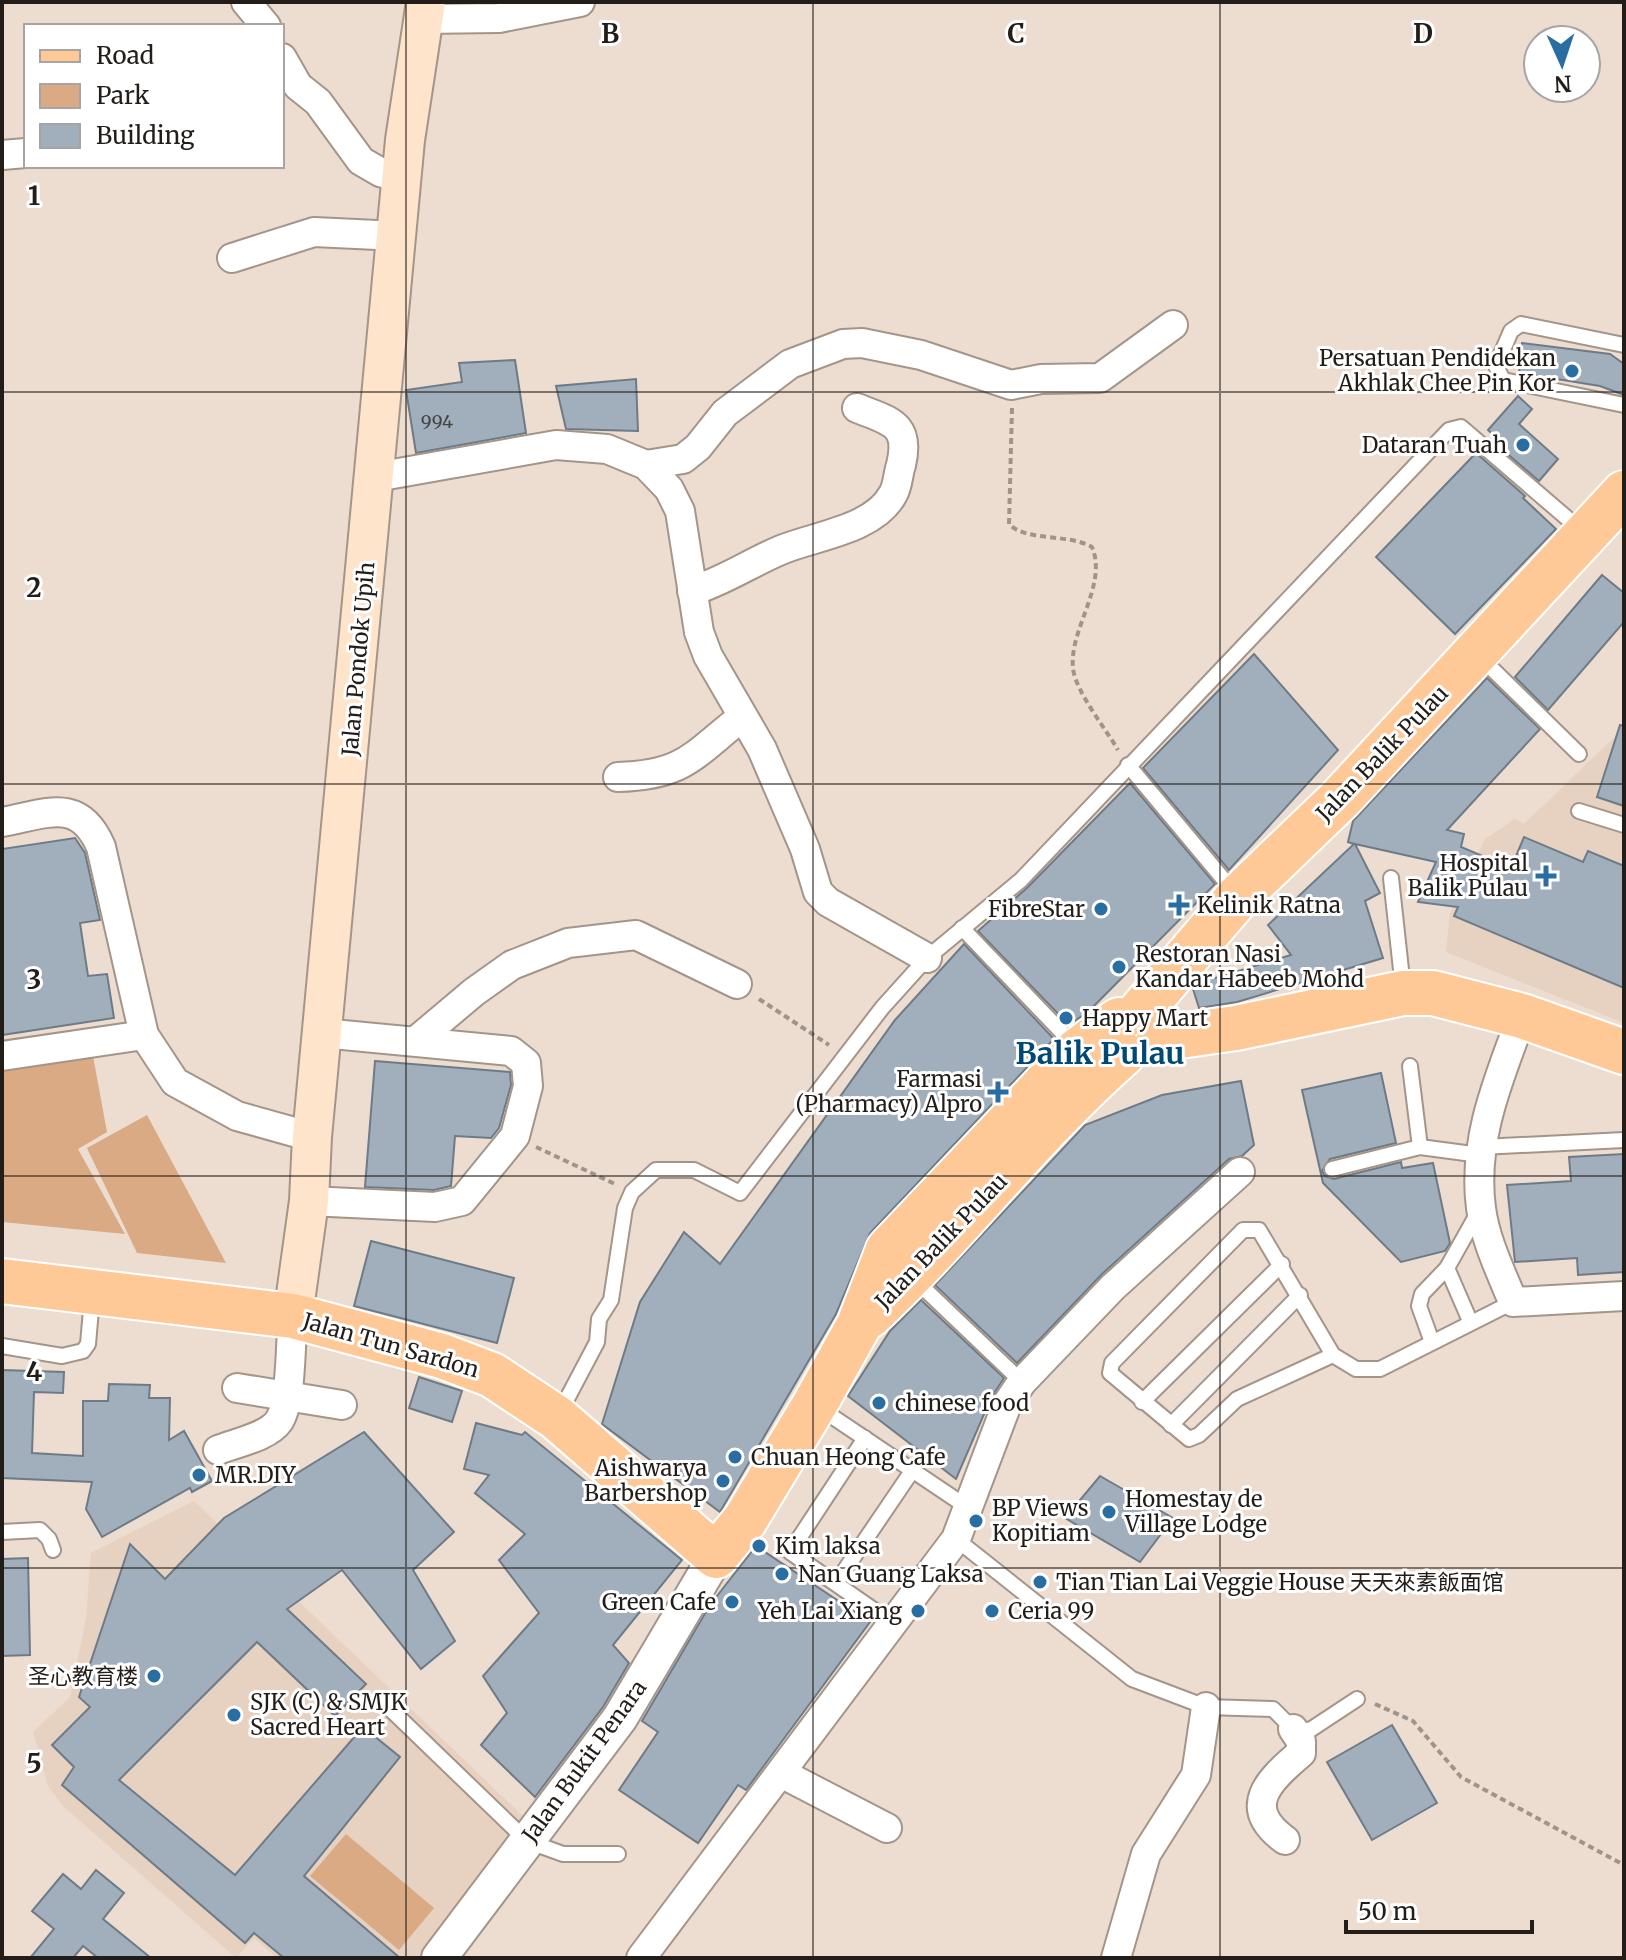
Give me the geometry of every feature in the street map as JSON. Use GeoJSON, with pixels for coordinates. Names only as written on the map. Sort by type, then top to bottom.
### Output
{"type":"FeatureCollection","features":[{"type":"Feature","properties":{"kind":"main road","name":"Jalan Pondok Upih"},"geometry":{"type":"LineString","coordinates":[[293,1316],[309,1201],[312,1137],[376,477],[401,178],[424,11]]}},
{"type":"Feature","properties":{"kind":"main road","name":"Jalan Balik Pulau"},"geometry":{"type":"LineString","coordinates":[[859,1325],[912,1276],[1088,1085],[1135,1031],[1238,897],[1340,799],[1624,493]]}},
{"type":"Feature","properties":{"kind":"main road"},"geometry":{"type":"LineString","coordinates":[[1135,1031],[1236,1028],[1403,993],[1444,995],[1522,1016],[1624,1052]]}},
{"type":"Feature","properties":{"kind":"main road","name":"Jalan Balik Pulau"},"geometry":{"type":"LineString","coordinates":[[716,1556],[745,1520],[815,1404],[859,1325],[888,1250],[1078,1050],[1135,1031]]}},
{"type":"Feature","properties":{"kind":"main road","name":"Jalan Tun Sardon"},"geometry":{"type":"LineString","coordinates":[[2,1281],[293,1316],[442,1356],[492,1375],[557,1418],[716,1556]]}},
{"type":"Feature","properties":{"kind":"street"},"geometry":{"type":"LineString","coordinates":[[246,2],[264,24]]}},
{"type":"Feature","properties":{"kind":"street"},"geometry":{"type":"LineString","coordinates":[[424,11],[496,10],[580,2]]}},
{"type":"Feature","properties":{"kind":"street"},"geometry":{"type":"LineString","coordinates":[[284,65],[290,85],[318,102],[361,161],[401,178]]}},
{"type":"Feature","properties":{"kind":"street"},"geometry":{"type":"LineString","coordinates":[[2,155],[24,153]]}},
{"type":"Feature","properties":{"kind":"street"},"geometry":{"type":"LineString","coordinates":[[232,258],[271,243],[314,232],[398,236]]}},
{"type":"Feature","properties":{"kind":"street"},"geometry":{"type":"LineString","coordinates":[[646,465],[683,459],[698,447],[725,413],[790,364],[843,344],[862,343],[921,355],[1011,385],[1041,379],[1100,378],[1173,325]]}},
{"type":"Feature","properties":{"kind":"street"},"geometry":{"type":"LineString","coordinates":[[692,591],[716,583],[783,549],[832,536],[875,513],[893,495],[905,448],[903,434],[893,423],[857,408]]}},
{"type":"Feature","properties":{"kind":"street"},"geometry":{"type":"LineString","coordinates":[[376,477],[556,445],[607,449],[646,465],[669,489],[680,511],[699,632],[708,656],[762,749],[805,849],[818,892],[828,902],[927,958]]}},
{"type":"Feature","properties":{"kind":"street"},"geometry":{"type":"LineString","coordinates":[[618,777],[655,776],[682,766],[742,717]]}},
{"type":"Feature","properties":{"kind":"street"},"geometry":{"type":"LineString","coordinates":[[2,822],[57,812],[70,812],[88,822],[101,847],[144,1035],[175,1082],[237,1116],[312,1137]]}},
{"type":"Feature","properties":{"kind":"street"},"geometry":{"type":"LineString","coordinates":[[417,1040],[512,965],[568,943],[636,935],[737,984]]}},
{"type":"Feature","properties":{"kind":"street"},"geometry":{"type":"LineString","coordinates":[[1522,1016],[1484,1121],[1481,1151],[1481,1208],[1513,1302],[1624,1296]]}},
{"type":"Feature","properties":{"kind":"street"},"geometry":{"type":"LineString","coordinates":[[309,1201],[435,1207],[462,1201],[515,1136],[528,1086],[526,1063],[511,1051],[322,1033]]}},
{"type":"Feature","properties":{"kind":"street"},"geometry":{"type":"LineString","coordinates":[[2,1056],[144,1035]]}},
{"type":"Feature","properties":{"kind":"street"},"geometry":{"type":"LineString","coordinates":[[641,1958],[956,1539],[1007,1404],[1022,1382],[1113,1287],[1240,1172]]}},
{"type":"Feature","properties":{"kind":"street"},"geometry":{"type":"LineString","coordinates":[[218,1450],[267,1431],[279,1422],[286,1396],[293,1316]]}},
{"type":"Feature","properties":{"kind":"street"},"geometry":{"type":"LineString","coordinates":[[237,1388],[342,1405]]}},
{"type":"Feature","properties":{"kind":"street","name":"Jalan Bukit Penara"},"geometry":{"type":"LineString","coordinates":[[439,1958],[620,1718],[716,1556]]}},
{"type":"Feature","properties":{"kind":"street"},"geometry":{"type":"LineString","coordinates":[[1116,1958],[1146,1854],[1196,1775],[1206,1707]]}},
{"type":"Feature","properties":{"kind":"street"},"geometry":{"type":"LineString","coordinates":[[1285,1840],[1267,1827],[1262,1804],[1270,1779],[1301,1753],[1301,1741],[1293,1729]]}},
{"type":"Feature","properties":{"kind":"street"},"geometry":{"type":"LineString","coordinates":[[781,1773],[887,1828]]}},
{"type":"Feature","properties":{"kind":"lane"},"geometry":{"type":"LineString","coordinates":[[1624,345],[1521,324],[1511,331],[1496,366],[1503,380],[1624,405]]}},
{"type":"Feature","properties":{"kind":"lane"},"geometry":{"type":"LineString","coordinates":[[557,1418],[597,1342],[599,1319],[611,1300],[625,1208],[632,1192],[656,1170],[694,1170],[740,1193],[845,1056],[927,958],[1021,880],[1449,430],[1461,427],[1585,532]]}},
{"type":"Feature","properties":{"kind":"lane"},"geometry":{"type":"LineString","coordinates":[[1477,654],[1579,754]]}},
{"type":"Feature","properties":{"kind":"lane"},"geometry":{"type":"LineString","coordinates":[[1128,765],[1238,897]]}},
{"type":"Feature","properties":{"kind":"lane"},"geometry":{"type":"LineString","coordinates":[[1579,811],[1624,825]]}},
{"type":"Feature","properties":{"kind":"lane"},"geometry":{"type":"LineString","coordinates":[[1391,878],[1403,993]]}},
{"type":"Feature","properties":{"kind":"lane"},"geometry":{"type":"LineString","coordinates":[[962,928],[1078,1050]]}},
{"type":"Feature","properties":{"kind":"lane"},"geometry":{"type":"LineString","coordinates":[[1410,1066],[1420,1147]]}},
{"type":"Feature","properties":{"kind":"lane"},"geometry":{"type":"LineString","coordinates":[[1332,1169],[1420,1147],[1481,1151],[1624,1140]]}},
{"type":"Feature","properties":{"kind":"lane"},"geometry":{"type":"LineString","coordinates":[[1432,1342],[1420,1299],[1447,1268],[1481,1208]]}},
{"type":"Feature","properties":{"kind":"lane"},"geometry":{"type":"LineString","coordinates":[[1333,1355],[1237,1399],[1194,1438],[1184,1438],[1112,1377],[1112,1363],[1243,1230],[1259,1230],[1282,1264],[1333,1355],[1356,1369],[1380,1369],[1513,1302]]}},
{"type":"Feature","properties":{"kind":"lane"},"geometry":{"type":"LineString","coordinates":[[1142,1402],[1282,1264]]}},
{"type":"Feature","properties":{"kind":"lane"},"geometry":{"type":"LineString","coordinates":[[1447,1268],[1470,1321]]}},
{"type":"Feature","properties":{"kind":"lane"},"geometry":{"type":"LineString","coordinates":[[912,1276],[1022,1382]]}},
{"type":"Feature","properties":{"kind":"lane"},"geometry":{"type":"LineString","coordinates":[[2,1346],[62,1356],[83,1351],[88,1344],[93,1294]]}},
{"type":"Feature","properties":{"kind":"lane"},"geometry":{"type":"LineString","coordinates":[[1171,1425],[1300,1295]]}},
{"type":"Feature","properties":{"kind":"lane"},"geometry":{"type":"LineString","coordinates":[[815,1404],[967,1507]]}},
{"type":"Feature","properties":{"kind":"lane"},"geometry":{"type":"LineString","coordinates":[[865,1438],[790,1552],[891,1622]]}},
{"type":"Feature","properties":{"kind":"lane"},"geometry":{"type":"LineString","coordinates":[[836,1583],[912,1471]]}},
{"type":"Feature","properties":{"kind":"lane"},"geometry":{"type":"LineString","coordinates":[[2,1532],[40,1530],[49,1539],[53,1550]]}},
{"type":"Feature","properties":{"kind":"lane"},"geometry":{"type":"LineString","coordinates":[[956,1539],[1132,1679],[1206,1707],[1262,1706],[1273,1709],[1293,1729],[1310,1730],[1357,1699]]}},
{"type":"Feature","properties":{"kind":"lane"},"geometry":{"type":"LineString","coordinates":[[384,1703],[527,1841],[563,1854],[618,1854]]}},
{"type":"Feature","properties":{"kind":"path"},"geometry":{"type":"LineString","coordinates":[[1011,385],[1013,430],[1009,524],[1023,533],[1079,539],[1092,547],[1097,568],[1073,653],[1073,671],[1128,765]]}},
{"type":"Feature","properties":{"kind":"path"},"geometry":{"type":"LineString","coordinates":[[737,984],[845,1056]]}},
{"type":"Feature","properties":{"kind":"path"},"geometry":{"type":"LineString","coordinates":[[515,1136],[632,1192]]}},
{"type":"Feature","properties":{"kind":"path"},"geometry":{"type":"LineString","coordinates":[[1357,1699],[1387,1708],[1413,1721],[1461,1777],[1624,1865]]}},
{"type":"Feature","properties":{"kind":"shaded area","name":"Hospital Balik Pulau"},"geometry":{"type":"Polygon","coordinates":[[[1624,728],[1624,1023],[1446,952],[1450,914],[1485,839],[1515,819],[1524,824],[1624,728]]]}},
{"type":"Feature","properties":{"kind":"shaded area","name":"SJK (C) & SMJK Sacred Heart"},"geometry":{"type":"Polygon","coordinates":[[[194,1501],[527,1820],[422,1958],[277,1958],[254,1938],[236,1958],[64,1807],[48,1786],[33,1732],[70,1697],[86,1618],[91,1553],[194,1501]]]}},
{"type":"Feature","properties":{"kind":"green space"},"geometry":{"type":"Polygon","coordinates":[[[93,1056],[107,1132],[78,1149],[125,1234],[2,1222],[2,1071],[93,1056]]]}},
{"type":"Feature","properties":{"kind":"green space"},"geometry":{"type":"Polygon","coordinates":[[[147,1115],[226,1263],[137,1253],[87,1148],[147,1115]]]}},
{"type":"Feature","properties":{"kind":"green space"},"geometry":{"type":"Polygon","coordinates":[[[346,1834],[434,1908],[399,1950],[310,1876],[346,1834]]]}},
{"type":"Feature","properties":{"kind":"building","name":"Persatuan Pendidekan Akhlak Chee Pin Kor"},"geometry":{"type":"Polygon","coordinates":[[[1522,343],[1610,354],[1624,364],[1624,395],[1600,386],[1519,373],[1522,343]]]}},
{"type":"Feature","properties":{"kind":"building"},"geometry":{"type":"Polygon","coordinates":[[[515,360],[526,433],[416,453],[406,390],[462,382],[459,363],[515,360]]]}},
{"type":"Feature","properties":{"kind":"building"},"geometry":{"type":"Polygon","coordinates":[[[636,379],[638,431],[566,429],[556,386],[636,379]]]}},
{"type":"Feature","properties":{"kind":"building","name":"Dataran Tuah"},"geometry":{"type":"Polygon","coordinates":[[[1518,396],[1532,409],[1519,424],[1558,459],[1539,481],[1490,439],[1494,436],[1488,430],[1518,396]]]}},
{"type":"Feature","properties":{"kind":"building"},"geometry":{"type":"Polygon","coordinates":[[[1476,453],[1525,496],[1523,498],[1556,529],[1455,634],[1376,557],[1476,453]]]}},
{"type":"Feature","properties":{"kind":"building"},"geometry":{"type":"Polygon","coordinates":[[[1602,575],[1624,593],[1624,622],[1548,710],[1515,677],[1602,575]]]}},
{"type":"Feature","properties":{"kind":"building"},"geometry":{"type":"Polygon","coordinates":[[[1254,654],[1338,750],[1229,870],[1143,768],[1254,654]]]}},
{"type":"Feature","properties":{"kind":"building"},"geometry":{"type":"Polygon","coordinates":[[[1487,678],[1540,729],[1447,830],[1464,834],[1461,847],[1511,868],[1524,837],[1583,862],[1588,851],[1624,866],[1624,988],[1454,916],[1458,907],[1418,902],[1436,862],[1355,844],[1380,893],[1365,901],[1383,958],[1237,1002],[1199,1008],[1193,989],[1198,983],[1291,955],[1268,925],[1354,844],[1348,842],[1353,821],[1487,678]]]}},
{"type":"Feature","properties":{"kind":"building"},"geometry":{"type":"Polygon","coordinates":[[[1620,725],[1624,726],[1624,806],[1597,797],[1620,725]]]}},
{"type":"Feature","properties":{"kind":"building"},"geometry":{"type":"Polygon","coordinates":[[[1130,783],[1215,884],[1089,1011],[1069,1025],[978,931],[1028,887],[1130,783]]]}},
{"type":"Feature","properties":{"kind":"building"},"geometry":{"type":"Polygon","coordinates":[[[75,838],[85,853],[100,920],[80,923],[88,976],[107,974],[114,1018],[2,1035],[2,849],[75,838]]]}},
{"type":"Feature","properties":{"kind":"building"},"geometry":{"type":"Polygon","coordinates":[[[964,944],[1054,1039],[870,1233],[836,1314],[720,1512],[602,1424],[640,1302],[684,1232],[720,1264],[895,1020],[964,944]]]}},
{"type":"Feature","properties":{"kind":"building"},"geometry":{"type":"Polygon","coordinates":[[[375,1061],[510,1072],[511,1085],[499,1128],[491,1138],[455,1136],[451,1186],[434,1190],[365,1187],[375,1061]]]}},
{"type":"Feature","properties":{"kind":"building"},"geometry":{"type":"Polygon","coordinates":[[[1381,1073],[1396,1143],[1330,1159],[1322,1171],[1325,1176],[1334,1179],[1401,1162],[1402,1168],[1433,1163],[1450,1243],[1445,1251],[1401,1262],[1323,1183],[1302,1090],[1381,1073]]]}},
{"type":"Feature","properties":{"kind":"building"},"geometry":{"type":"Polygon","coordinates":[[[1241,1081],[1254,1145],[1242,1156],[1229,1159],[1102,1274],[1017,1363],[935,1285],[1085,1125],[1162,1095],[1241,1081]]]}},
{"type":"Feature","properties":{"kind":"building"},"geometry":{"type":"Polygon","coordinates":[[[1624,1154],[1624,1272],[1578,1275],[1577,1258],[1515,1262],[1507,1185],[1571,1181],[1569,1157],[1624,1154]]]}},
{"type":"Feature","properties":{"kind":"building"},"geometry":{"type":"Polygon","coordinates":[[[371,1241],[514,1278],[497,1343],[354,1306],[371,1241]]]}},
{"type":"Feature","properties":{"kind":"building"},"geometry":{"type":"Polygon","coordinates":[[[921,1300],[1004,1378],[991,1398],[956,1479],[848,1396],[890,1331],[921,1300]]]}},
{"type":"Feature","properties":{"kind":"building"},"geometry":{"type":"Polygon","coordinates":[[[2,1370],[64,1372],[63,1393],[34,1392],[32,1453],[83,1456],[83,1401],[108,1401],[109,1384],[150,1385],[149,1398],[170,1398],[169,1440],[184,1431],[212,1481],[192,1492],[190,1488],[102,1537],[86,1509],[92,1482],[2,1478],[2,1370]]]}},
{"type":"Feature","properties":{"kind":"building"},"geometry":{"type":"Polygon","coordinates":[[[419,1377],[462,1391],[452,1422],[409,1408],[419,1377]]]}},
{"type":"Feature","properties":{"kind":"building"},"geometry":{"type":"Polygon","coordinates":[[[476,1423],[522,1435],[525,1432],[682,1560],[613,1645],[629,1663],[603,1707],[535,1797],[481,1745],[507,1713],[483,1676],[539,1613],[499,1560],[525,1534],[475,1493],[489,1475],[464,1469],[476,1423]]]}},
{"type":"Feature","properties":{"kind":"building"},"geometry":{"type":"Polygon","coordinates":[[[364,1432],[454,1532],[413,1570],[455,1641],[421,1669],[342,1570],[287,1609],[366,1684],[335,1716],[257,1642],[119,1780],[235,1875],[363,1727],[400,1757],[304,1876],[400,1958],[284,1958],[254,1933],[245,1943],[62,1785],[74,1767],[52,1745],[90,1707],[79,1697],[130,1544],[165,1579],[224,1518],[364,1432]]]}},
{"type":"Feature","properties":{"kind":"building"},"geometry":{"type":"Polygon","coordinates":[[[1100,1476],[1173,1518],[1140,1562],[1065,1518],[1100,1476]]]}},
{"type":"Feature","properties":{"kind":"building"},"geometry":{"type":"Polygon","coordinates":[[[756,1546],[870,1622],[746,1790],[738,1785],[698,1843],[619,1790],[658,1732],[642,1721],[710,1605],[756,1546]]]}},
{"type":"Feature","properties":{"kind":"building"},"geometry":{"type":"Polygon","coordinates":[[[28,1558],[30,1655],[2,1656],[2,1559],[28,1558]]]}},
{"type":"Feature","properties":{"kind":"building"},"geometry":{"type":"Polygon","coordinates":[[[1392,1725],[1437,1803],[1372,1840],[1327,1762],[1392,1725]]]}},
{"type":"Feature","properties":{"kind":"building"},"geometry":{"type":"Polygon","coordinates":[[[96,1870],[124,1893],[103,1919],[151,1958],[98,1958],[83,1946],[73,1958],[30,1958],[54,1929],[32,1911],[63,1874],[81,1889],[96,1870]]]}},
{"type":"Feature","properties":{"kind":"place","name":"Persatuan Pendidekan Akhlak Chee Pin Kor"},"geometry":{"type":"Point","coordinates":[1572,371]}},
{"type":"Feature","properties":{"kind":"place","name":"Dataran Tuah"},"geometry":{"type":"Point","coordinates":[1523,445]}},
{"type":"Feature","properties":{"kind":"place","name":"Hospital Balik Pulau"},"geometry":{"type":"Point","coordinates":[1546,876]}},
{"type":"Feature","properties":{"kind":"place","name":"Kelinik Ratna"},"geometry":{"type":"Point","coordinates":[1179,905]}},
{"type":"Feature","properties":{"kind":"place","name":"FibreStar"},"geometry":{"type":"Point","coordinates":[1101,909]}},
{"type":"Feature","properties":{"kind":"place","name":"Restoran Nasi Kandar Habeeb Mohd"},"geometry":{"type":"Point","coordinates":[1119,967]}},
{"type":"Feature","properties":{"kind":"place","name":"Happy Mart"},"geometry":{"type":"Point","coordinates":[1066,1018]}},
{"type":"Feature","properties":{"kind":"place","name":"Farmasi (Pharmacy) Alpro"},"geometry":{"type":"Point","coordinates":[998,1092]}},
{"type":"Feature","properties":{"kind":"place","name":"chinese food"},"geometry":{"type":"Point","coordinates":[879,1403]}},
{"type":"Feature","properties":{"kind":"place","name":"Chuan Heong Cafe"},"geometry":{"type":"Point","coordinates":[735,1457]}},
{"type":"Feature","properties":{"kind":"place","name":"MR.DIY"},"geometry":{"type":"Point","coordinates":[199,1475]}},
{"type":"Feature","properties":{"kind":"place","name":"Aishwarya Barbershop"},"geometry":{"type":"Point","coordinates":[723,1481]}},
{"type":"Feature","properties":{"kind":"place","name":"Homestay de Village Lodge"},"geometry":{"type":"Point","coordinates":[1109,1512]}},
{"type":"Feature","properties":{"kind":"place","name":"BP Views Kopitiam"},"geometry":{"type":"Point","coordinates":[976,1521]}},
{"type":"Feature","properties":{"kind":"place","name":"Kim laksa"},"geometry":{"type":"Point","coordinates":[759,1546]}},
{"type":"Feature","properties":{"kind":"place","name":"Nan Guang Laksa"},"geometry":{"type":"Point","coordinates":[782,1574]}},
{"type":"Feature","properties":{"kind":"place","name":"Tian Tian Lai Veggie House 天天來素飯面馆"},"geometry":{"type":"Point","coordinates":[1040,1582]}},
{"type":"Feature","properties":{"kind":"place","name":"Green Cafe"},"geometry":{"type":"Point","coordinates":[732,1602]}},
{"type":"Feature","properties":{"kind":"place","name":"Yeh Lai Xiang"},"geometry":{"type":"Point","coordinates":[918,1611]}},
{"type":"Feature","properties":{"kind":"place","name":"Ceria 99"},"geometry":{"type":"Point","coordinates":[992,1611]}},
{"type":"Feature","properties":{"kind":"place","name":"圣心教育楼"},"geometry":{"type":"Point","coordinates":[154,1676]}},
{"type":"Feature","properties":{"kind":"place","name":"SJK (C) & SMJK Sacred Heart"},"geometry":{"type":"Point","coordinates":[234,1715]}},
{"type":"Feature","properties":{"kind":"district","name":"Balik Pulau"},"geometry":{"type":"Point","coordinates":[1100,1054]}}]}
